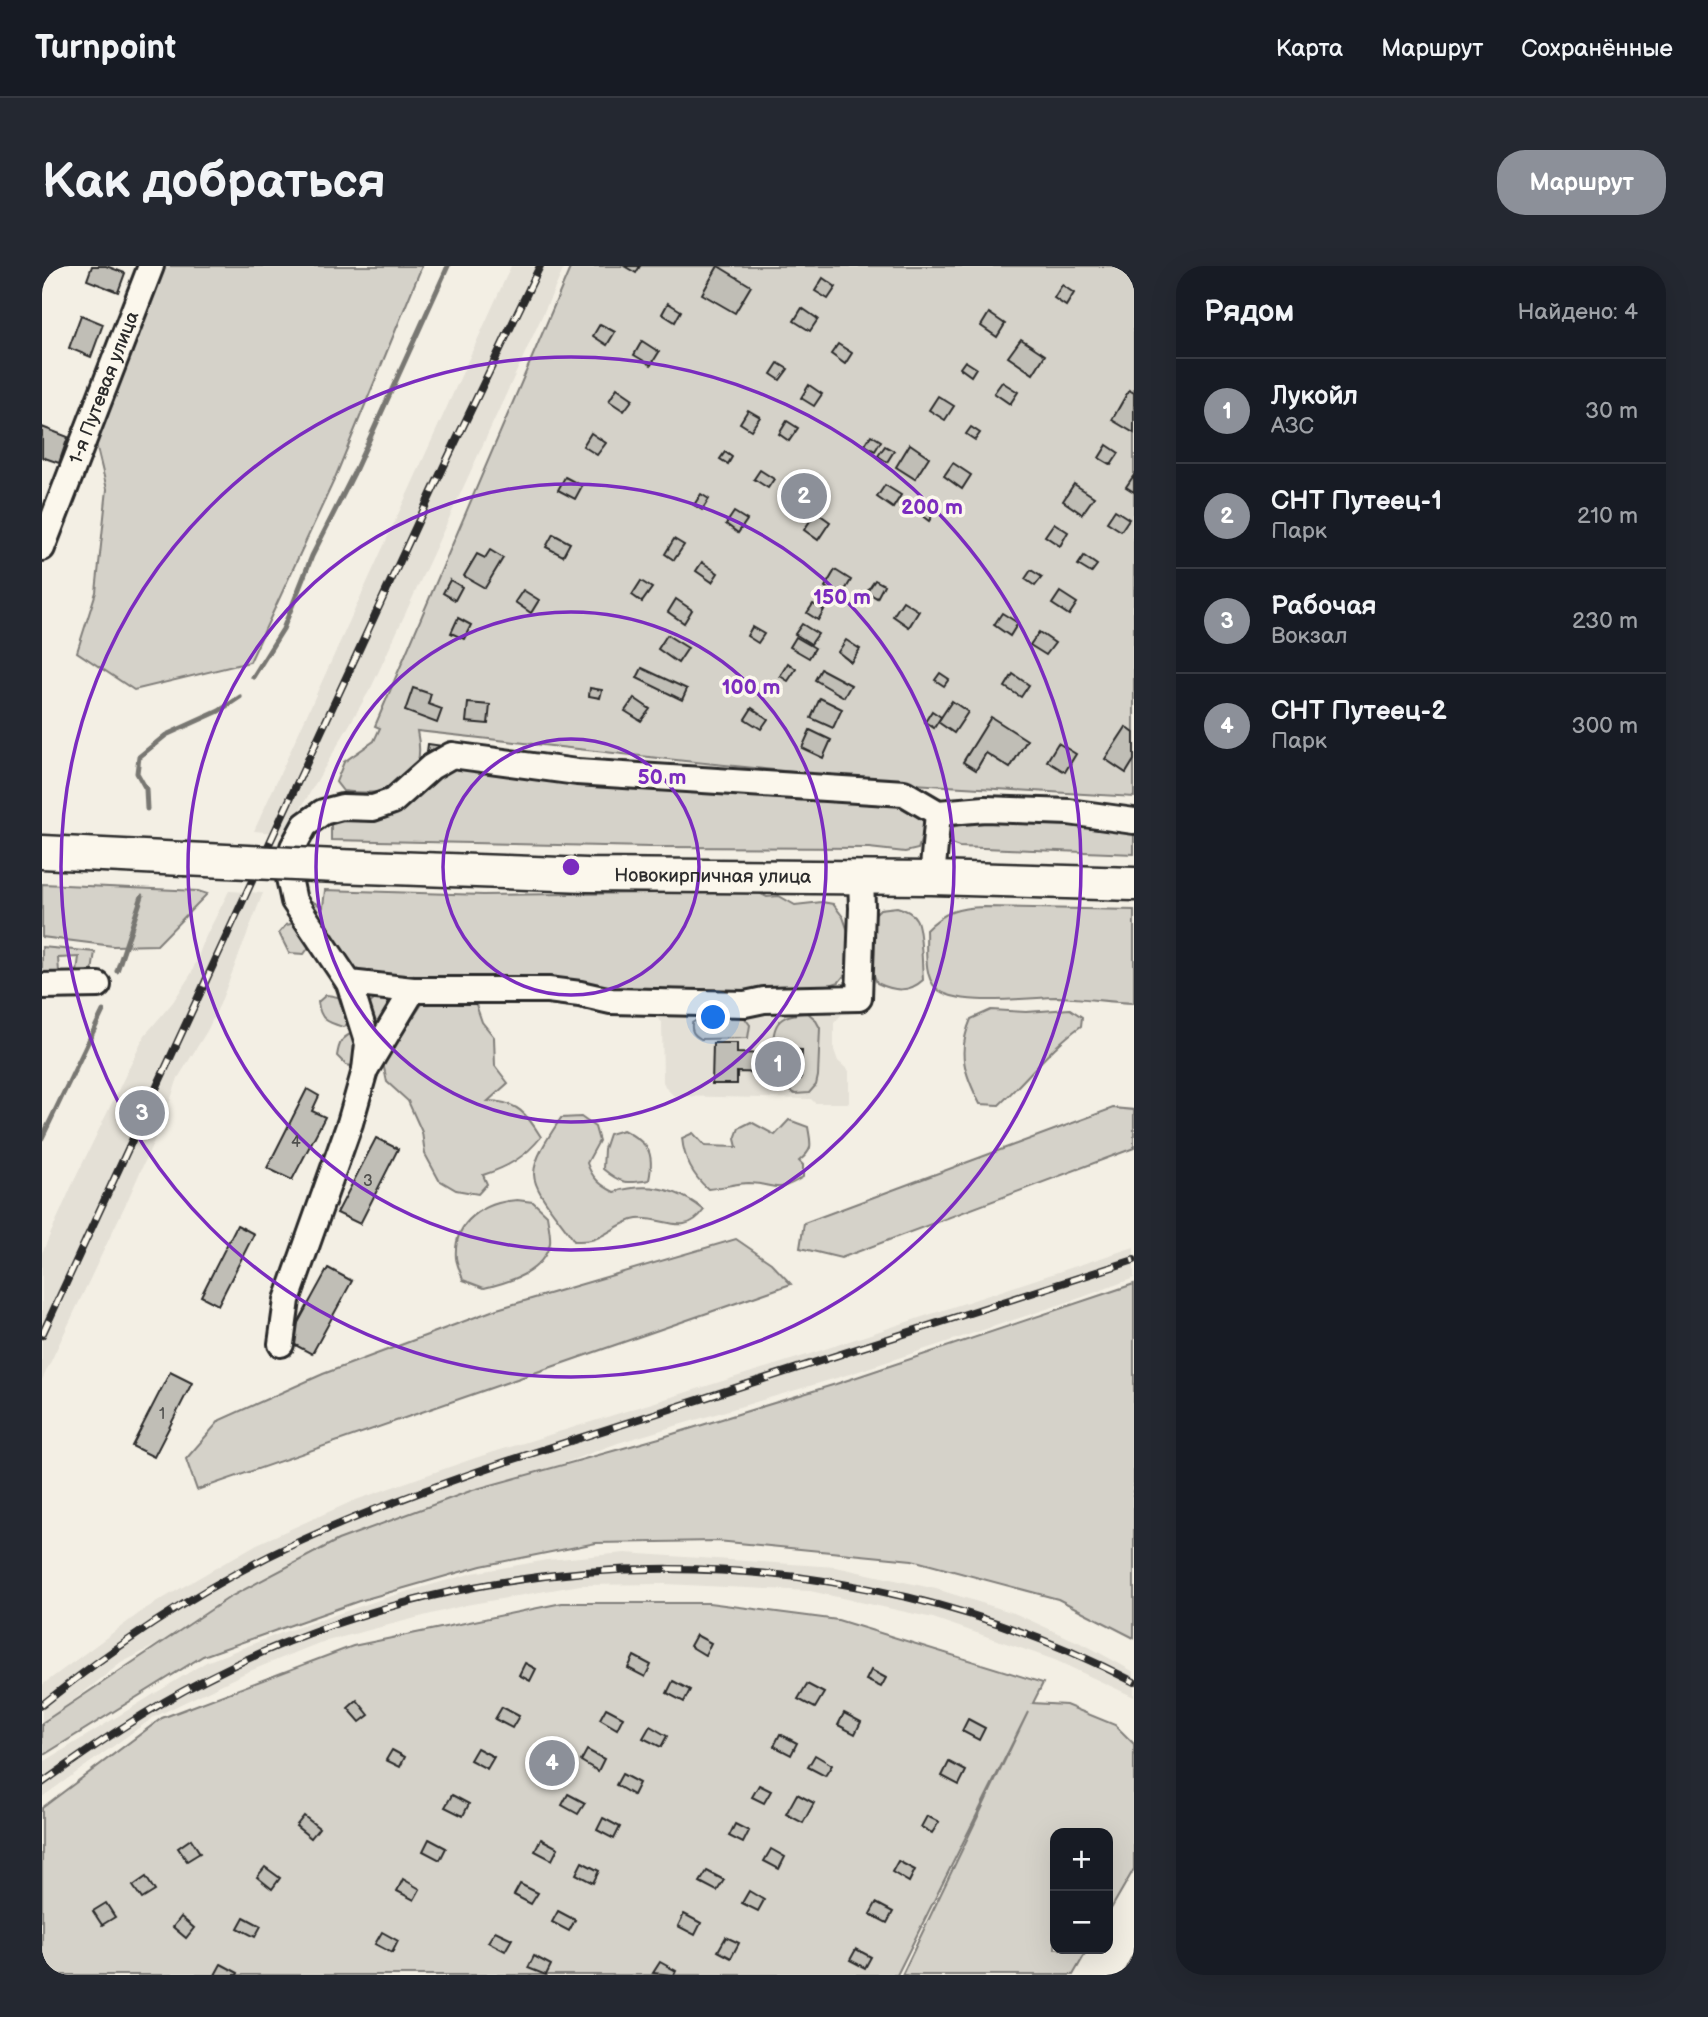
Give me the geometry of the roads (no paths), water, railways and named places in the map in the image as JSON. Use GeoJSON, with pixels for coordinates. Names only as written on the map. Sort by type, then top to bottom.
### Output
{"type":"FeatureCollection","features":[{"type":"Feature","properties":{"kind":"main road","name":"Новокирпичная улица"},"geometry":{"type":"LineString","coordinates":[[42,852],[587,874],[932,878],[1134,884]]}},
{"type":"Feature","properties":{"kind":"street","name":"1-я Путевая улица"},"geometry":{"type":"LineString","coordinates":[[42,548],[151,266]]}},
{"type":"Feature","properties":{"kind":"street"},"geometry":{"type":"LineString","coordinates":[[281,1344],[287,1300],[350,1123],[365,1070],[368,1044],[349,983],[294,901],[289,878],[293,847],[305,825],[323,811],[342,807],[373,808],[393,801],[431,767],[452,755],[577,772],[904,793],[938,813],[985,808],[1069,812],[1134,821]]}},
{"type":"Feature","properties":{"kind":"street"},"geometry":{"type":"LineString","coordinates":[[932,878],[938,813]]}},
{"type":"Feature","properties":{"kind":"street"},"geometry":{"type":"LineString","coordinates":[[349,983],[413,990],[548,990],[611,1001],[745,1004],[764,1000],[859,998],[861,878]]}},
{"type":"Feature","properties":{"kind":"street"},"geometry":{"type":"LineString","coordinates":[[42,986],[98,985]]}},
{"type":"Feature","properties":{"kind":"street"},"geometry":{"type":"LineString","coordinates":[[365,1070],[413,990]]}},
{"type":"Feature","properties":{"kind":"waterway"},"geometry":{"type":"LineString","coordinates":[[253,677],[283,629],[312,556],[354,473],[448,266]]}},
{"type":"Feature","properties":{"kind":"waterway"},"geometry":{"type":"LineString","coordinates":[[147,809],[146,789],[137,773],[139,757],[166,735],[219,711],[240,697]]}},
{"type":"Feature","properties":{"kind":"waterway"},"geometry":{"type":"LineString","coordinates":[[117,971],[142,896]]}},
{"type":"Feature","properties":{"kind":"waterway"},"geometry":{"type":"LineString","coordinates":[[42,1138],[103,1011]]}},
{"type":"Feature","properties":{"kind":"railway"},"geometry":{"type":"LineString","coordinates":[[42,1335],[443,468],[540,266]]}},
{"type":"Feature","properties":{"kind":"railway"},"geometry":{"type":"LineString","coordinates":[[42,1705],[131,1638],[226,1579],[292,1545],[370,1511],[505,1462],[1134,1260]]}},
{"type":"Feature","properties":{"kind":"railway"},"geometry":{"type":"LineString","coordinates":[[42,1783],[121,1728],[183,1691],[315,1631],[430,1596],[549,1576],[669,1569],[790,1576],[908,1597],[1023,1633],[1134,1682]]}},
{"type":"Feature","properties":{"kind":"railway"},"geometry":{"type":"LineString","coordinates":[[1126,1975],[1134,1960]]}},
{"type":"Feature","properties":{"kind":"place","name":"СНТ Путеец-1"},"geometry":{"type":"Point","coordinates":[804,496]}},
{"type":"Feature","properties":{"kind":"place","name":"Лукойл"},"geometry":{"type":"Point","coordinates":[778,1064]}},
{"type":"Feature","properties":{"kind":"place","name":"Рабочая"},"geometry":{"type":"Point","coordinates":[142,1113]}},
{"type":"Feature","properties":{"kind":"place","name":"СНТ Путеец-2"},"geometry":{"type":"Point","coordinates":[552,1763]}}]}
